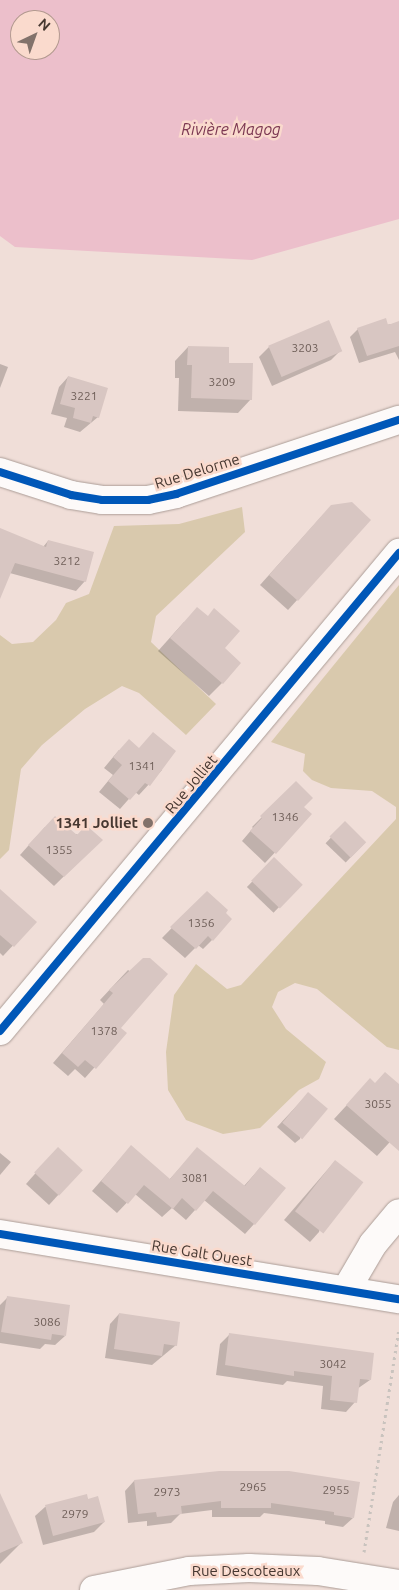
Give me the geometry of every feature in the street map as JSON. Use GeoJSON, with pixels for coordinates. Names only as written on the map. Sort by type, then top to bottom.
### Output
{"type":"FeatureCollection","features":[{"type":"Feature","properties":{"kind":"street","name":"Rue Delorme"},"geometry":{"type":"LineString","coordinates":[[0,472],[71,495],[102,500],[148,500],[176,494],[399,420]]}},
{"type":"Feature","properties":{"kind":"street","name":"Rue Jolliet"},"geometry":{"type":"LineString","coordinates":[[0,1031],[399,553]]}},
{"type":"Feature","properties":{"kind":"street"},"geometry":{"type":"LineString","coordinates":[[346,1290],[373,1244],[399,1213]]}},
{"type":"Feature","properties":{"kind":"street","name":"Rue Galt Ouest"},"geometry":{"type":"LineString","coordinates":[[0,1234],[399,1299]]}},
{"type":"Feature","properties":{"kind":"street","name":"Rue Descoteaux"},"geometry":{"type":"LineString","coordinates":[[94,1590],[189,1571],[249,1568],[360,1576],[399,1584]]}},
{"type":"Feature","properties":{"kind":"path"},"geometry":{"type":"LineString","coordinates":[[360,1576],[399,1328]]}},
{"type":"Feature","properties":{"kind":"shaded area"},"geometry":{"type":"Polygon","coordinates":[[[242,507],[245,532],[156,616],[151,642],[216,704],[186,735],[139,693],[122,686],[85,709],[42,745],[21,769],[9,850],[0,859],[0,635],[12,644],[33,642],[56,620],[66,603],[89,594],[114,526],[179,524],[242,507]]]}},
{"type":"Feature","properties":{"kind":"shaded area"},"geometry":{"type":"Polygon","coordinates":[[[399,585],[399,1050],[387,1047],[317,989],[295,983],[278,992],[272,1007],[286,1029],[326,1062],[319,1079],[299,1090],[260,1128],[223,1134],[186,1120],[168,1090],[166,1052],[174,995],[196,964],[227,989],[241,985],[396,819],[396,807],[372,791],[331,788],[312,780],[303,771],[305,754],[271,742],[399,585]]]}},
{"type":"Feature","properties":{"kind":"water","name":"Rivière Magog"},"geometry":{"type":"Polygon","coordinates":[[[0,0],[399,0],[399,219],[252,260],[15,247],[0,236],[0,0]]]}},
{"type":"Feature","properties":{"kind":"building"},"geometry":{"type":"Polygon","coordinates":[[[386,318],[388,325],[399,321],[399,346],[367,356],[357,328],[386,318]]]}},
{"type":"Feature","properties":{"kind":"building"},"geometry":{"type":"Polygon","coordinates":[[[329,320],[342,351],[282,377],[268,346],[329,320]]]}},
{"type":"Feature","properties":{"kind":"building"},"geometry":{"type":"Polygon","coordinates":[[[188,346],[229,347],[229,363],[253,363],[252,400],[191,398],[192,365],[187,365],[188,346]]]}},
{"type":"Feature","properties":{"kind":"building"},"geometry":{"type":"Polygon","coordinates":[[[68,376],[108,388],[99,418],[93,416],[91,423],[73,418],[75,408],[60,404],[68,376]]]}},
{"type":"Feature","properties":{"kind":"building"},"geometry":{"type":"Polygon","coordinates":[[[352,502],[371,520],[298,601],[269,575],[331,505],[352,502]]]}},
{"type":"Feature","properties":{"kind":"building"},"geometry":{"type":"Polygon","coordinates":[[[0,528],[46,547],[48,540],[94,552],[86,582],[15,563],[0,599],[0,528]]]}},
{"type":"Feature","properties":{"kind":"building"},"geometry":{"type":"Polygon","coordinates":[[[197,607],[208,616],[214,608],[240,631],[225,648],[241,663],[223,684],[170,638],[197,607]]]}},
{"type":"Feature","properties":{"kind":"building"},"geometry":{"type":"Polygon","coordinates":[[[153,732],[176,751],[150,786],[145,783],[130,800],[108,781],[122,765],[113,757],[129,739],[139,748],[153,732]]]}},
{"type":"Feature","properties":{"kind":"building"},"geometry":{"type":"Polygon","coordinates":[[[296,781],[313,798],[304,807],[312,814],[276,854],[250,831],[262,818],[260,816],[296,781]]]}},
{"type":"Feature","properties":{"kind":"building"},"geometry":{"type":"Polygon","coordinates":[[[55,816],[77,835],[86,825],[103,840],[64,877],[28,845],[55,816]]]}},
{"type":"Feature","properties":{"kind":"building"},"geometry":{"type":"Polygon","coordinates":[[[345,821],[366,842],[351,858],[329,837],[345,821]]]}},
{"type":"Feature","properties":{"kind":"building"},"geometry":{"type":"Polygon","coordinates":[[[274,857],[303,885],[280,909],[251,881],[274,857]]]}},
{"type":"Feature","properties":{"kind":"building"},"geometry":{"type":"Polygon","coordinates":[[[0,889],[37,922],[14,947],[0,935],[0,889]]]}},
{"type":"Feature","properties":{"kind":"building"},"geometry":{"type":"Polygon","coordinates":[[[207,891],[228,910],[226,913],[232,919],[213,941],[208,936],[196,949],[170,927],[207,891]]]}},
{"type":"Feature","properties":{"kind":"building"},"geometry":{"type":"Polygon","coordinates":[[[143,958],[150,958],[168,974],[121,1028],[127,1033],[96,1069],[85,1060],[78,1067],[62,1053],[113,993],[109,990],[143,958]]]}},
{"type":"Feature","properties":{"kind":"building"},"geometry":{"type":"Polygon","coordinates":[[[385,1072],[399,1084],[399,1151],[346,1105],[370,1078],[375,1083],[385,1072]]]}},
{"type":"Feature","properties":{"kind":"building"},"geometry":{"type":"Polygon","coordinates":[[[308,1092],[328,1109],[302,1139],[282,1123],[308,1092]]]}},
{"type":"Feature","properties":{"kind":"building"},"geometry":{"type":"Polygon","coordinates":[[[131,1145],[170,1179],[197,1147],[245,1186],[260,1167],[286,1188],[255,1225],[213,1191],[196,1211],[182,1198],[173,1209],[144,1185],[128,1204],[101,1181],[131,1145]]]}},
{"type":"Feature","properties":{"kind":"building"},"geometry":{"type":"Polygon","coordinates":[[[58,1147],[83,1170],[59,1196],[34,1173],[58,1147]]]}},
{"type":"Feature","properties":{"kind":"building"},"geometry":{"type":"Polygon","coordinates":[[[335,1160],[363,1182],[323,1233],[295,1211],[335,1160]]]}},
{"type":"Feature","properties":{"kind":"building"},"geometry":{"type":"Polygon","coordinates":[[[7,1296],[70,1305],[66,1336],[52,1334],[51,1340],[1,1332],[7,1296]]]}},
{"type":"Feature","properties":{"kind":"building"},"geometry":{"type":"Polygon","coordinates":[[[119,1313],[180,1322],[177,1346],[164,1344],[162,1356],[114,1349],[119,1313]]]}},
{"type":"Feature","properties":{"kind":"building"},"geometry":{"type":"Polygon","coordinates":[[[229,1333],[374,1353],[371,1380],[360,1379],[357,1403],[330,1400],[332,1376],[294,1371],[294,1376],[225,1365],[229,1333]]]}},
{"type":"Feature","properties":{"kind":"building"},"geometry":{"type":"Polygon","coordinates":[[[219,1471],[289,1471],[360,1482],[354,1518],[334,1515],[334,1512],[271,1503],[271,1508],[221,1508],[221,1501],[181,1506],[182,1514],[157,1517],[156,1512],[138,1514],[134,1480],[219,1471]]]}},
{"type":"Feature","properties":{"kind":"building"},"geometry":{"type":"Polygon","coordinates":[[[0,1493],[23,1543],[0,1553],[0,1493]]]}},
{"type":"Feature","properties":{"kind":"building"},"geometry":{"type":"Polygon","coordinates":[[[87,1494],[88,1499],[98,1496],[105,1522],[53,1536],[45,1505],[87,1494]]]}},
{"type":"Feature","properties":{"kind":"cycle path"},"geometry":{"type":"LineString","coordinates":[[0,472],[71,495],[102,500],[148,500],[176,494],[399,420]]}},
{"type":"Feature","properties":{"kind":"cycle path"},"geometry":{"type":"LineString","coordinates":[[0,1031],[399,553]]}},
{"type":"Feature","properties":{"kind":"cycle path"},"geometry":{"type":"LineString","coordinates":[[0,1234],[399,1299]]}},
{"type":"Feature","properties":{"kind":"place","name":"1341 Jolliet"},"geometry":{"type":"Point","coordinates":[148,823]}}]}
